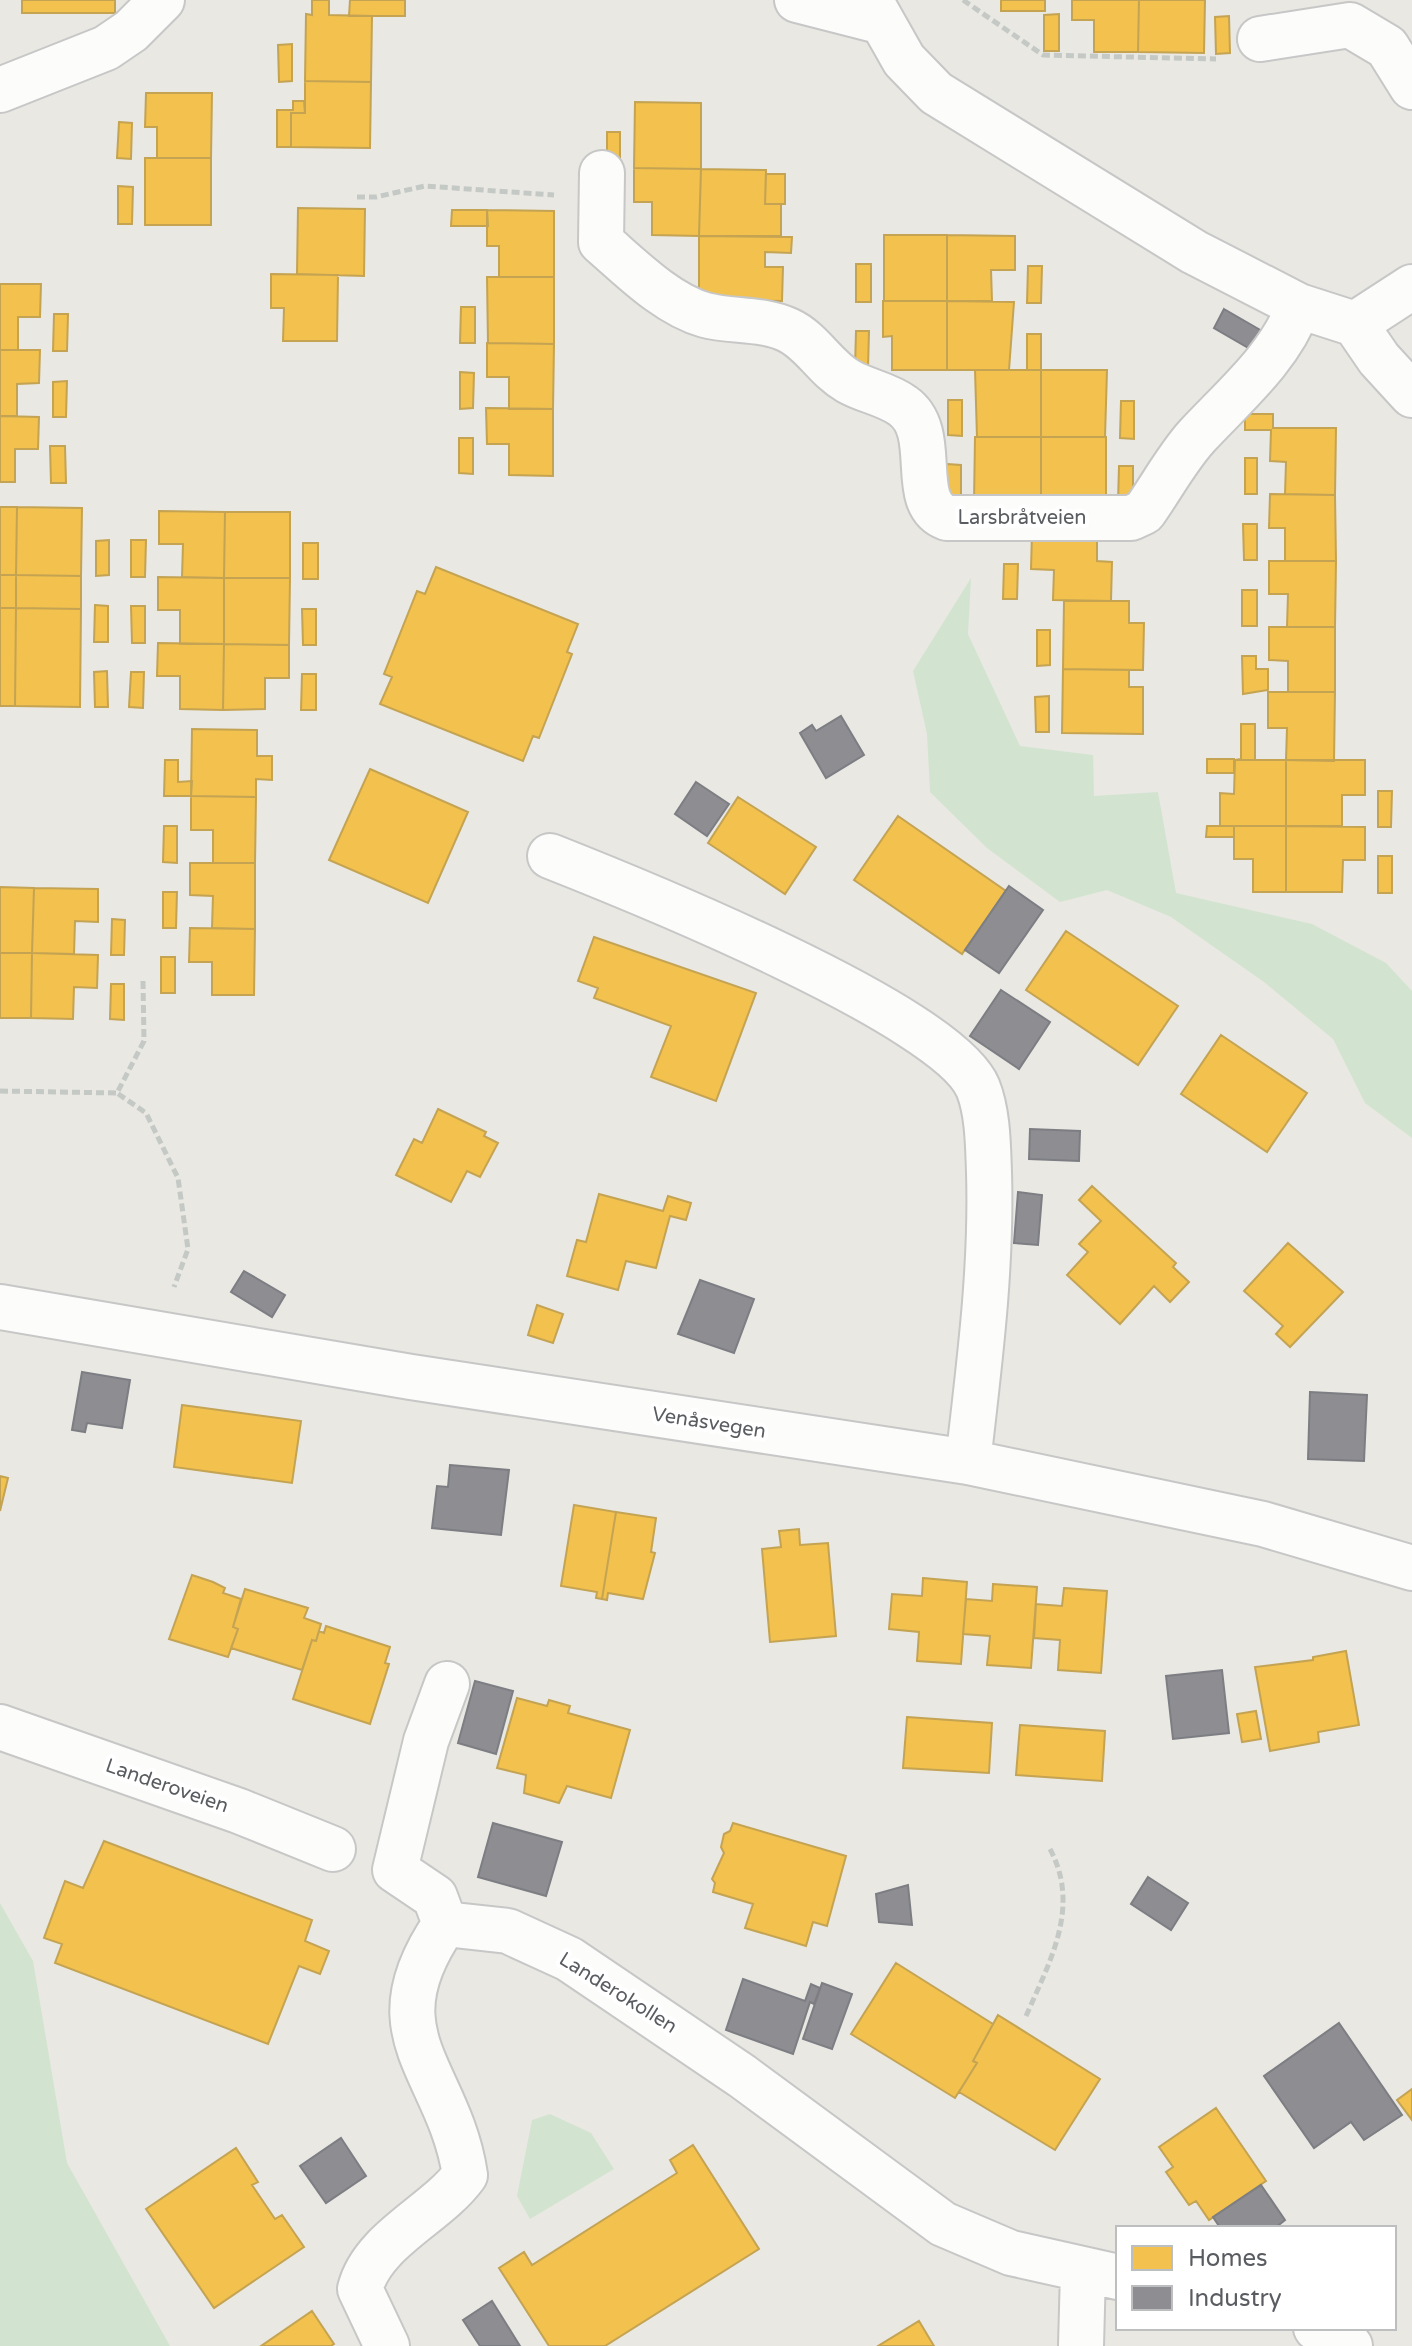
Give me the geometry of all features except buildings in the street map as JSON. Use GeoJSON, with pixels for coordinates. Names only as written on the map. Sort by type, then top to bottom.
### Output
{"type":"FeatureCollection","features":[{"type":"Feature","properties":{"kind":"street"},"geometry":{"type":"LineString","coordinates":[[0,90],[106,48],[131,31],[162,0]]}},
{"type":"Feature","properties":{"kind":"street"},"geometry":{"type":"LineString","coordinates":[[797,0],[875,10],[904,60],[936,93],[1194,252],[1299,306],[1355,324],[1379,359],[1412,395]]}},
{"type":"Feature","properties":{"kind":"street"},"geometry":{"type":"LineString","coordinates":[[1260,39],[1350,25],[1387,47],[1412,87]]}},
{"type":"Feature","properties":{"kind":"street","name":"Larsbråtveien"},"geometry":{"type":"LineString","coordinates":[[585,184],[601,242],[671,298],[692,309],[790,331],[849,382],[902,405],[914,415],[922,431],[925,490],[931,503],[947,518],[1131,518],[1144,512],[1194,438],[1255,378],[1292,326],[1299,306]]}},
{"type":"Feature","properties":{"kind":"street"},"geometry":{"type":"LineString","coordinates":[[1355,324],[1412,287]]}},
{"type":"Feature","properties":{"kind":"street"},"geometry":{"type":"LineString","coordinates":[[550,856],[649,895],[783,957],[921,1033],[969,1071],[979,1090],[987,1140],[989,1195],[988,1266],[968,1462]]}},
{"type":"Feature","properties":{"kind":"street","name":"Venåsvegen"},"geometry":{"type":"LineString","coordinates":[[0,1307],[396,1375],[968,1462],[1263,1524],[1412,1568]]}},
{"type":"Feature","properties":{"kind":"street"},"geometry":{"type":"LineString","coordinates":[[387,2346],[360,2289],[364,2274],[391,2243],[454,2190],[465,2175],[461,2151],[411,2027],[411,1996],[432,1943],[445,1924],[435,1897],[395,1870],[426,1741],[447,1684]]}},
{"type":"Feature","properties":{"kind":"street","name":"Landeroveien"},"geometry":{"type":"LineString","coordinates":[[0,1727],[239,1811],[333,1849]]}},
{"type":"Feature","properties":{"kind":"street","name":"Landerokollen"},"geometry":{"type":"LineString","coordinates":[[445,1924],[508,1931],[569,1959],[703,2048],[943,2224],[1011,2253],[1100,2274]]}},
{"type":"Feature","properties":{"kind":"street"},"geometry":{"type":"LineString","coordinates":[[1081,2346],[1100,2274]]}},
{"type":"Feature","properties":{"kind":"street"},"geometry":{"type":"LineString","coordinates":[[1320,2330],[1350,2346]]}},
{"type":"Feature","properties":{"kind":"path"},"geometry":{"type":"LineString","coordinates":[[963,0],[1043,55],[1223,59],[1251,51],[1261,44],[1260,39]]}},
{"type":"Feature","properties":{"kind":"path"},"geometry":{"type":"LineString","coordinates":[[357,197],[376,197],[425,186],[585,184]]}},
{"type":"Feature","properties":{"kind":"path"},"geometry":{"type":"LineString","coordinates":[[117,1093],[144,1041],[143,981]]}},
{"type":"Feature","properties":{"kind":"path"},"geometry":{"type":"LineString","coordinates":[[0,1091],[117,1093],[146,1113],[178,1178],[188,1249],[169,1301]]}},
{"type":"Feature","properties":{"kind":"path"},"geometry":{"type":"LineString","coordinates":[[1026,2016],[1054,1950],[1065,1899],[1063,1872],[1050,1849]]}},
{"type":"Feature","properties":{"kind":"green space"},"geometry":{"type":"Polygon","coordinates":[[[971,578],[968,634],[1020,746],[1093,755],[1094,796],[1158,792],[1176,893],[1312,924],[1386,963],[1412,991],[1412,1138],[1365,1103],[1333,1039],[1264,982],[1171,917],[1107,890],[1060,902],[987,848],[930,792],[927,734],[913,671],[971,578]]]}},
{"type":"Feature","properties":{"kind":"green space"},"geometry":{"type":"Polygon","coordinates":[[[0,1903],[33,1961],[67,2163],[170,2346],[0,2346],[0,1903]]]}},
{"type":"Feature","properties":{"kind":"green space"},"geometry":{"type":"Polygon","coordinates":[[[550,2114],[591,2133],[614,2169],[530,2219],[517,2196],[532,2120],[550,2114]]]}}]}
